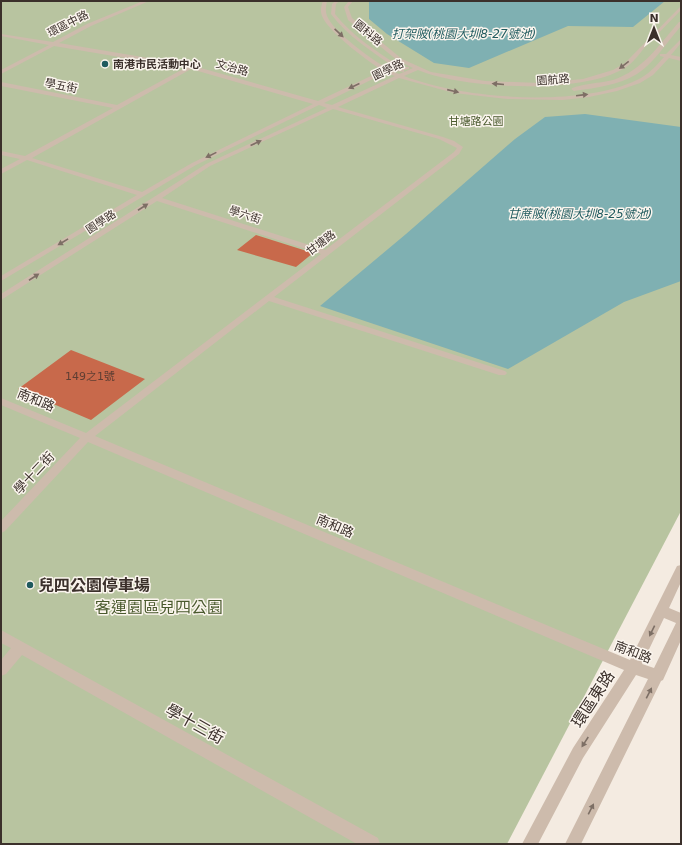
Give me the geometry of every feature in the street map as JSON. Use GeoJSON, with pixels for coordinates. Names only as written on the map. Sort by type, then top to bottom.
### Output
{"type":"FeatureCollection","features":[{"type":"Feature","properties":{"kind":"street","name":"環區中路"},"geometry":{"type":"LineString","coordinates":[[1,72],[52,43],[109,16],[147,1]]}},
{"type":"Feature","properties":{"kind":"street"},"geometry":{"type":"LineString","coordinates":[[325,1],[322,11],[330,25],[374,64],[398,76],[441,88],[476,95],[526,98],[571,96],[603,92],[623,87],[651,74],[681,40]]}},
{"type":"Feature","properties":{"kind":"street","name":"園科路"},"geometry":{"type":"LineString","coordinates":[[337,1],[334,4],[333,14],[337,20],[364,44],[402,71]]}},
{"type":"Feature","properties":{"kind":"street"},"geometry":{"type":"LineString","coordinates":[[351,1],[346,7],[350,19],[400,60],[430,73],[462,80],[514,85],[562,84],[584,81],[615,71],[627,64],[681,7]]}},
{"type":"Feature","properties":{"kind":"street"},"geometry":{"type":"LineString","coordinates":[[132,2],[140,3]]}},
{"type":"Feature","properties":{"kind":"street","name":"園航路"},"geometry":{"type":"LineString","coordinates":[[568,90],[595,86],[618,80],[634,72],[654,54],[681,23]]}},
{"type":"Feature","properties":{"kind":"street","name":"文治路"},"geometry":{"type":"LineString","coordinates":[[1,35],[190,67],[333,107]]}},
{"type":"Feature","properties":{"kind":"street"},"geometry":{"type":"LineString","coordinates":[[654,54],[681,59]]}},
{"type":"Feature","properties":{"kind":"street"},"geometry":{"type":"LineString","coordinates":[[1,172],[190,67]]}},
{"type":"Feature","properties":{"kind":"street","name":"園學路"},"geometry":{"type":"LineString","coordinates":[[1,279],[194,164],[374,77],[389,72],[417,68]]}},
{"type":"Feature","properties":{"kind":"street"},"geometry":{"type":"LineString","coordinates":[[402,71],[457,85],[495,90]]}},
{"type":"Feature","properties":{"kind":"street","name":"園學路"},"geometry":{"type":"LineString","coordinates":[[1,298],[208,165],[398,76],[402,71]]}},
{"type":"Feature","properties":{"kind":"street","name":"學五街"},"geometry":{"type":"LineString","coordinates":[[1,84],[118,107]]}},
{"type":"Feature","properties":{"kind":"street","name":"甘塘路"},"geometry":{"type":"LineString","coordinates":[[87,437],[457,153],[460,147],[441,138],[333,107]]}},
{"type":"Feature","properties":{"kind":"street"},"geometry":{"type":"LineString","coordinates":[[1,153],[26,158],[143,195]]}},
{"type":"Feature","properties":{"kind":"street","name":"學六街"},"geometry":{"type":"LineString","coordinates":[[156,198],[326,253]]}},
{"type":"Feature","properties":{"kind":"street"},"geometry":{"type":"LineString","coordinates":[[268,298],[502,373]]}},
{"type":"Feature","properties":{"kind":"street","name":"南和路"},"geometry":{"type":"LineString","coordinates":[[1,401],[633,668],[658,676]]}},
{"type":"Feature","properties":{"kind":"street","name":"學十二街"},"geometry":{"type":"LineString","coordinates":[[1,528],[87,437]]}},
{"type":"Feature","properties":{"kind":"street","name":"環區東路"},"geometry":{"type":"LineString","coordinates":[[530,844],[578,753],[633,668],[681,570]]}},
{"type":"Feature","properties":{"kind":"street"},"geometry":{"type":"LineString","coordinates":[[661,610],[681,619]]}},
{"type":"Feature","properties":{"kind":"street"},"geometry":{"type":"LineString","coordinates":[[573,844],[658,676],[681,627]]}},
{"type":"Feature","properties":{"kind":"street","name":"學十三街"},"geometry":{"type":"LineString","coordinates":[[1,636],[372,844]]}},
{"type":"Feature","properties":{"kind":"street"},"geometry":{"type":"LineString","coordinates":[[1,670],[20,647]]}},
{"type":"Feature","properties":{"kind":"green space"},"geometry":{"type":"Polygon","coordinates":[[[1,1],[681,1],[681,511],[507,844],[1,844],[1,1]]]}},
{"type":"Feature","properties":{"kind":"water","name":"打架陂(桃園大圳8-27號池)"},"geometry":{"type":"Polygon","coordinates":[[[369,1],[665,1],[633,27],[568,26],[469,68],[434,63],[387,34],[369,19],[369,1]]]}},
{"type":"Feature","properties":{"kind":"water","name":"甘蔗陂(桃園大圳8-25號池)"},"geometry":{"type":"Polygon","coordinates":[[[585,114],[681,127],[681,281],[624,302],[508,369],[320,306],[406,234],[515,139],[545,117],[585,114]]]}},
{"type":"Feature","properties":{"kind":"building"},"geometry":{"type":"Polygon","coordinates":[[[256,235],[313,253],[296,267],[237,250],[256,235]]]}},
{"type":"Feature","properties":{"kind":"building"},"geometry":{"type":"Polygon","coordinates":[[[71,350],[145,379],[91,420],[18,389],[71,350]]]}},
{"type":"Feature","properties":{"kind":"place","name":"南港市民活動中心"},"geometry":{"type":"Point","coordinates":[105,64]}},
{"type":"Feature","properties":{"kind":"place","name":"兒四公園停車場"},"geometry":{"type":"Point","coordinates":[30,585]}},
{"type":"Feature","properties":{"kind":"park label","name":"甘塘路公園"},"geometry":{"type":"Point","coordinates":[476,121]}},
{"type":"Feature","properties":{"kind":"park label","name":"客運園區兒四公園"},"geometry":{"type":"Point","coordinates":[159,607]}}]}
